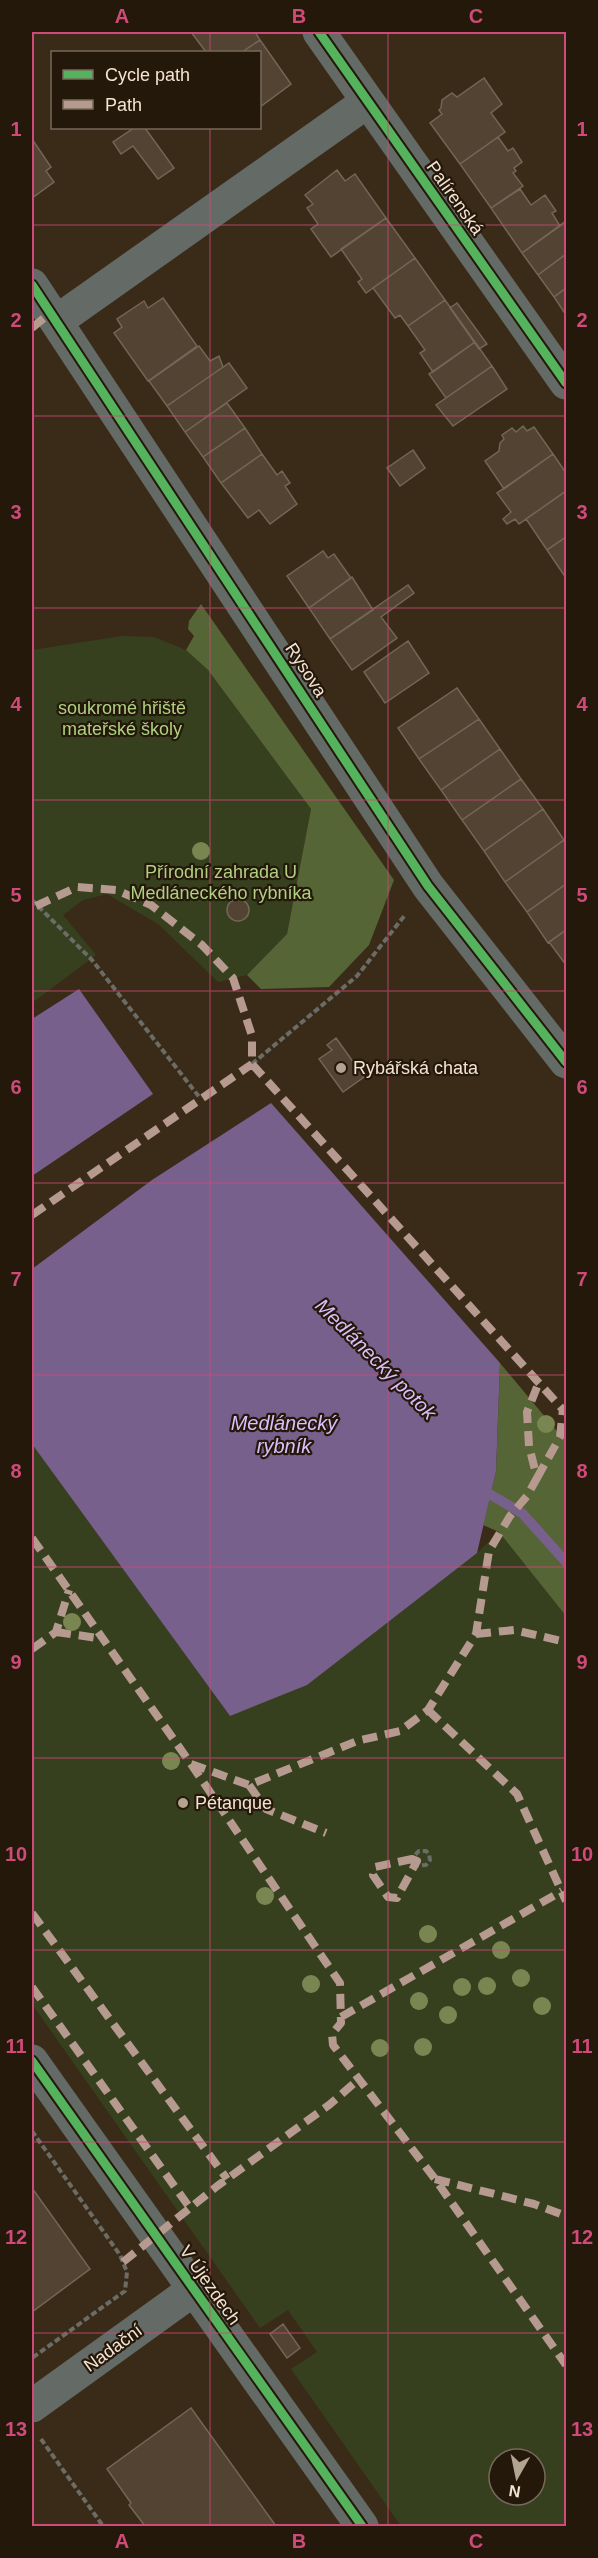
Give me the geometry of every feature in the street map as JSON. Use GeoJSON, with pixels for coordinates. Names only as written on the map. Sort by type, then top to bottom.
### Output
{"type":"FeatureCollection","features":[{"type":"Feature","properties":{"kind":"street","name":"Palírenská"},"geometry":{"type":"LineString","coordinates":[[319,32],[567,383]]}},
{"type":"Feature","properties":{"kind":"street"},"geometry":{"type":"LineString","coordinates":[[57,321],[367,102]]}},
{"type":"Feature","properties":{"kind":"street","name":"Rysova"},"geometry":{"type":"LineString","coordinates":[[32,285],[428,886],[567,1062]]}},
{"type":"Feature","properties":{"kind":"street","name":"V Újezdech"},"geometry":{"type":"LineString","coordinates":[[32,2061],[362,2526]]}},
{"type":"Feature","properties":{"kind":"street","name":"Nadační"},"geometry":{"type":"LineString","coordinates":[[35,2421],[193,2290]]}},
{"type":"Feature","properties":{"kind":"path"},"geometry":{"type":"LineString","coordinates":[[32,900],[92,960],[200,1098]]}},
{"type":"Feature","properties":{"kind":"path"},"geometry":{"type":"LineString","coordinates":[[252,1064],[357,976],[407,912]]}},
{"type":"Feature","properties":{"kind":"path"},"geometry":{"type":"LineString","coordinates":[[413,1866],[426,1865],[430,1860],[429,1854],[426,1851],[419,1851],[415,1855],[417,1861]]}},
{"type":"Feature","properties":{"kind":"path"},"geometry":{"type":"LineString","coordinates":[[32,2131],[120,2254],[127,2272],[125,2291],[32,2358]]}},
{"type":"Feature","properties":{"kind":"path"},"geometry":{"type":"LineString","coordinates":[[35,2421],[103,2526]]}},
{"type":"Feature","properties":{"kind":"green space"},"geometry":{"type":"Polygon","coordinates":[[[201,604],[394,880],[369,945],[329,987],[261,989],[247,975],[287,934],[311,809],[208,670],[186,650],[194,636],[188,629],[189,621],[201,604]]]}},
{"type":"Feature","properties":{"kind":"green space"},"geometry":{"type":"Polygon","coordinates":[[[122,636],[154,637],[186,650],[208,670],[311,809],[287,934],[247,975],[218,982],[158,924],[107,894],[83,900],[63,915],[96,955],[32,1003],[32,650],[122,636]]]}},
{"type":"Feature","properties":{"kind":"green space"},"geometry":{"type":"Polygon","coordinates":[[[500,1363],[566,1442],[566,1616],[499,1532],[483,1525],[496,1471],[500,1363]]]}},
{"type":"Feature","properties":{"kind":"green space"},"geometry":{"type":"Polygon","coordinates":[[[32,1444],[230,1716],[477,1553],[499,1532],[566,1616],[566,2526],[401,2526],[291,2369],[317,2352],[288,2310],[260,2328],[32,2004],[32,1444]]]}},
{"type":"Feature","properties":{"kind":"water"},"geometry":{"type":"Polygon","coordinates":[[[79,989],[153,1094],[32,1176],[32,1019],[79,989]]]}},
{"type":"Feature","properties":{"kind":"water","name":"Medlánecký rybník"},"geometry":{"type":"Polygon","coordinates":[[[271,1103],[500,1363],[496,1471],[477,1553],[307,1685],[230,1716],[32,1444],[32,1269],[152,1180],[271,1103]]]}},
{"type":"Feature","properties":{"kind":"building"},"geometry":{"type":"Polygon","coordinates":[[[191,32],[255,32],[260,40],[244,51],[205,51],[191,32]]]}},
{"type":"Feature","properties":{"kind":"building"},"geometry":{"type":"Polygon","coordinates":[[[260,40],[291,84],[261,106],[261,51],[244,51],[260,40]]]}},
{"type":"Feature","properties":{"kind":"building"},"geometry":{"type":"Polygon","coordinates":[[[484,78],[502,104],[491,113],[505,132],[460,164],[430,123],[442,114],[439,110],[442,100],[452,93],[457,97],[484,78]]]}},
{"type":"Feature","properties":{"kind":"building"},"geometry":{"type":"Polygon","coordinates":[[[132,129],[146,129],[174,168],[158,179],[133,146],[121,154],[113,142],[132,129]]]}},
{"type":"Feature","properties":{"kind":"building"},"geometry":{"type":"Polygon","coordinates":[[[498,137],[508,151],[513,148],[522,162],[514,168],[516,171],[513,173],[523,186],[491,208],[460,164],[498,137]]]}},
{"type":"Feature","properties":{"kind":"building"},"geometry":{"type":"Polygon","coordinates":[[[32,139],[51,167],[46,171],[54,182],[32,198],[32,139]]]}},
{"type":"Feature","properties":{"kind":"building"},"geometry":{"type":"Polygon","coordinates":[[[337,170],[345,181],[355,174],[386,218],[331,257],[311,229],[318,224],[307,208],[313,204],[305,195],[337,170]]]}},
{"type":"Feature","properties":{"kind":"building"},"geometry":{"type":"Polygon","coordinates":[[[520,189],[531,205],[545,195],[556,211],[552,213],[560,226],[522,253],[491,208],[520,189]]]}},
{"type":"Feature","properties":{"kind":"building"},"geometry":{"type":"Polygon","coordinates":[[[386,218],[415,258],[366,293],[358,282],[362,279],[341,249],[386,218]]]}},
{"type":"Feature","properties":{"kind":"building"},"geometry":{"type":"Polygon","coordinates":[[[566,221],[566,254],[538,275],[522,253],[566,221]]]}},
{"type":"Feature","properties":{"kind":"building"},"geometry":{"type":"Polygon","coordinates":[[[566,254],[566,288],[554,297],[538,275],[566,254]]]}},
{"type":"Feature","properties":{"kind":"building"},"geometry":{"type":"Polygon","coordinates":[[[415,258],[445,300],[408,326],[400,315],[395,318],[373,288],[415,258]]]}},
{"type":"Feature","properties":{"kind":"building"},"geometry":{"type":"Polygon","coordinates":[[[566,288],[566,315],[554,297],[566,288]]]}},
{"type":"Feature","properties":{"kind":"building"},"geometry":{"type":"Polygon","coordinates":[[[163,298],[197,346],[148,381],[114,333],[122,327],[117,319],[144,301],[148,308],[163,298]]]}},
{"type":"Feature","properties":{"kind":"building"},"geometry":{"type":"Polygon","coordinates":[[[445,300],[475,342],[433,372],[420,353],[425,350],[408,326],[445,300]]]}},
{"type":"Feature","properties":{"kind":"building"},"geometry":{"type":"Polygon","coordinates":[[[457,303],[487,344],[479,349],[450,308],[457,303]]]}},
{"type":"Feature","properties":{"kind":"building"},"geometry":{"type":"Polygon","coordinates":[[[475,342],[492,366],[446,398],[429,374],[475,342]]]}},
{"type":"Feature","properties":{"kind":"building"},"geometry":{"type":"Polygon","coordinates":[[[199,346],[210,361],[219,356],[223,367],[167,406],[149,381],[199,346]]]}},
{"type":"Feature","properties":{"kind":"building"},"geometry":{"type":"Polygon","coordinates":[[[229,363],[247,388],[185,432],[167,406],[229,363]]]}},
{"type":"Feature","properties":{"kind":"building"},"geometry":{"type":"Polygon","coordinates":[[[492,366],[507,389],[453,426],[436,405],[492,366]]]}},
{"type":"Feature","properties":{"kind":"building"},"geometry":{"type":"Polygon","coordinates":[[[227,403],[245,428],[203,457],[185,432],[227,403]]]}},
{"type":"Feature","properties":{"kind":"building"},"geometry":{"type":"Polygon","coordinates":[[[523,426],[527,431],[534,427],[553,454],[504,489],[485,461],[499,451],[500,443],[504,439],[502,435],[512,428],[516,432],[523,426]]]}},
{"type":"Feature","properties":{"kind":"building"},"geometry":{"type":"Polygon","coordinates":[[[245,428],[262,454],[221,483],[203,457],[245,428]]]}},
{"type":"Feature","properties":{"kind":"building"},"geometry":{"type":"Polygon","coordinates":[[[413,450],[425,468],[400,486],[387,468],[413,450]]]}},
{"type":"Feature","properties":{"kind":"building"},"geometry":{"type":"Polygon","coordinates":[[[262,454],[277,475],[282,471],[290,483],[285,486],[297,504],[270,524],[259,510],[248,518],[221,483],[262,454]]]}},
{"type":"Feature","properties":{"kind":"building"},"geometry":{"type":"Polygon","coordinates":[[[553,454],[566,473],[566,491],[519,524],[515,519],[507,524],[503,519],[511,512],[497,493],[553,454]]]}},
{"type":"Feature","properties":{"kind":"building"},"geometry":{"type":"Polygon","coordinates":[[[566,491],[566,537],[547,550],[526,519],[566,491]]]}},
{"type":"Feature","properties":{"kind":"building"},"geometry":{"type":"Polygon","coordinates":[[[566,537],[566,578],[547,550],[566,537]]]}},
{"type":"Feature","properties":{"kind":"building"},"geometry":{"type":"Polygon","coordinates":[[[323,551],[328,558],[334,554],[351,578],[309,608],[287,576],[323,551]]]}},
{"type":"Feature","properties":{"kind":"building"},"geometry":{"type":"Polygon","coordinates":[[[352,577],[373,610],[330,639],[309,608],[352,577]]]}},
{"type":"Feature","properties":{"kind":"building"},"geometry":{"type":"Polygon","coordinates":[[[408,585],[414,593],[381,617],[397,638],[352,670],[330,639],[408,585]]]}},
{"type":"Feature","properties":{"kind":"building"},"geometry":{"type":"Polygon","coordinates":[[[408,641],[429,673],[385,703],[364,672],[408,641]]]}},
{"type":"Feature","properties":{"kind":"building"},"geometry":{"type":"Polygon","coordinates":[[[457,688],[479,719],[419,759],[398,728],[457,688]]]}},
{"type":"Feature","properties":{"kind":"building"},"geometry":{"type":"Polygon","coordinates":[[[479,719],[500,749],[441,790],[419,759],[479,719]]]}},
{"type":"Feature","properties":{"kind":"building"},"geometry":{"type":"Polygon","coordinates":[[[500,749],[521,779],[462,820],[441,790],[500,749]]]}},
{"type":"Feature","properties":{"kind":"building"},"geometry":{"type":"Polygon","coordinates":[[[521,779],[543,809],[484,851],[462,820],[521,779]]]}},
{"type":"Feature","properties":{"kind":"building"},"geometry":{"type":"Polygon","coordinates":[[[543,809],[564,840],[505,882],[484,851],[543,809]]]}},
{"type":"Feature","properties":{"kind":"building"},"geometry":{"type":"Polygon","coordinates":[[[564,840],[566,843],[566,884],[527,912],[505,882],[564,840]]]}},
{"type":"Feature","properties":{"kind":"building"},"geometry":{"type":"Polygon","coordinates":[[[566,884],[566,930],[548,943],[527,912],[566,884]]]}},
{"type":"Feature","properties":{"kind":"building"},"geometry":{"type":"Polygon","coordinates":[[[238,899],[246,902],[249,910],[246,918],[238,921],[230,918],[227,910],[230,902],[238,899]]]}},
{"type":"Feature","properties":{"kind":"building"},"geometry":{"type":"Polygon","coordinates":[[[566,930],[566,965],[549,942],[566,930]]]}},
{"type":"Feature","properties":{"kind":"building","name":"Rybářská chata"},"geometry":{"type":"Polygon","coordinates":[[[336,1038],[364,1077],[343,1092],[319,1059],[332,1050],[327,1045],[336,1038]]]}},
{"type":"Feature","properties":{"kind":"building"},"geometry":{"type":"Polygon","coordinates":[[[32,2188],[90,2269],[32,2312],[32,2188]]]}},
{"type":"Feature","properties":{"kind":"building"},"geometry":{"type":"Polygon","coordinates":[[[283,2324],[300,2348],[287,2358],[270,2334],[283,2324]]]}},
{"type":"Feature","properties":{"kind":"building"},"geometry":{"type":"Polygon","coordinates":[[[191,2408],[276,2526],[145,2526],[129,2505],[131,2503],[107,2469],[191,2408]]]}},
{"type":"Feature","properties":{"kind":"waterway","name":"Medlánecký potok"},"geometry":{"type":"LineString","coordinates":[[479,1486],[522,1513],[566,1562]]}},
{"type":"Feature","properties":{"kind":"marked path"},"geometry":{"type":"LineString","coordinates":[[32,328],[51,312]]}},
{"type":"Feature","properties":{"kind":"marked path"},"geometry":{"type":"LineString","coordinates":[[36,906],[77,887],[116,890],[151,905],[202,945],[233,978],[252,1036],[252,1064],[566,1413]]}},
{"type":"Feature","properties":{"kind":"marked path"},"geometry":{"type":"LineString","coordinates":[[32,1215],[252,1064]]}},
{"type":"Feature","properties":{"kind":"marked path"},"geometry":{"type":"LineString","coordinates":[[191,1764],[249,1785],[357,1741],[400,1731],[428,1710],[476,1634],[489,1551],[537,1478],[529,1446],[527,1412],[539,1382]]}},
{"type":"Feature","properties":{"kind":"marked path"},"geometry":{"type":"LineString","coordinates":[[537,1478],[560,1437],[563,1409]]}},
{"type":"Feature","properties":{"kind":"marked path"},"geometry":{"type":"LineString","coordinates":[[32,1538],[191,1764],[340,1983],[341,2023],[332,2034],[333,2045],[435,2179],[566,2365]]}},
{"type":"Feature","properties":{"kind":"marked path"},"geometry":{"type":"LineString","coordinates":[[32,1649],[56,1632],[69,1590]]}},
{"type":"Feature","properties":{"kind":"marked path"},"geometry":{"type":"LineString","coordinates":[[476,1634],[514,1630],[566,1642]]}},
{"type":"Feature","properties":{"kind":"marked path"},"geometry":{"type":"LineString","coordinates":[[56,1632],[104,1639]]}},
{"type":"Feature","properties":{"kind":"marked path"},"geometry":{"type":"LineString","coordinates":[[428,1710],[517,1794],[566,1901]]}},
{"type":"Feature","properties":{"kind":"marked path"},"geometry":{"type":"LineString","coordinates":[[249,1785],[266,1809],[326,1833]]}},
{"type":"Feature","properties":{"kind":"marked path"},"geometry":{"type":"LineString","coordinates":[[412,1859],[417,1861],[397,1898],[388,1897],[373,1875],[375,1867],[412,1859]]}},
{"type":"Feature","properties":{"kind":"marked path"},"geometry":{"type":"LineString","coordinates":[[341,2017],[562,1891]]}},
{"type":"Feature","properties":{"kind":"marked path"},"geometry":{"type":"LineString","coordinates":[[32,1913],[227,2179]]}},
{"type":"Feature","properties":{"kind":"marked path"},"geometry":{"type":"LineString","coordinates":[[32,1987],[190,2208]]}},
{"type":"Feature","properties":{"kind":"marked path"},"geometry":{"type":"LineString","coordinates":[[123,2262],[216,2187],[329,2105],[359,2079]]}},
{"type":"Feature","properties":{"kind":"marked path"},"geometry":{"type":"LineString","coordinates":[[435,2179],[534,2204],[566,2216]]}},
{"type":"Feature","properties":{"kind":"cycle path"},"geometry":{"type":"LineString","coordinates":[[319,32],[566,383]]}},
{"type":"Feature","properties":{"kind":"cycle path"},"geometry":{"type":"LineString","coordinates":[[32,285],[428,886],[566,1062]]}},
{"type":"Feature","properties":{"kind":"cycle path"},"geometry":{"type":"LineString","coordinates":[[32,2061],[362,2526]]}},
{"type":"Feature","properties":{"kind":"place","name":"Rybářská chata"},"geometry":{"type":"Point","coordinates":[341,1068]}},
{"type":"Feature","properties":{"kind":"place","name":"Pétanque"},"geometry":{"type":"Point","coordinates":[183,1803]}},
{"type":"Feature","properties":{"kind":"park label","name":"soukromé hřiště mateřské školy"},"geometry":{"type":"Point","coordinates":[122,718]}},
{"type":"Feature","properties":{"kind":"park label","name":"Přírodní zahrada U Medláneckého rybníka"},"geometry":{"type":"Point","coordinates":[221,882]}}]}
